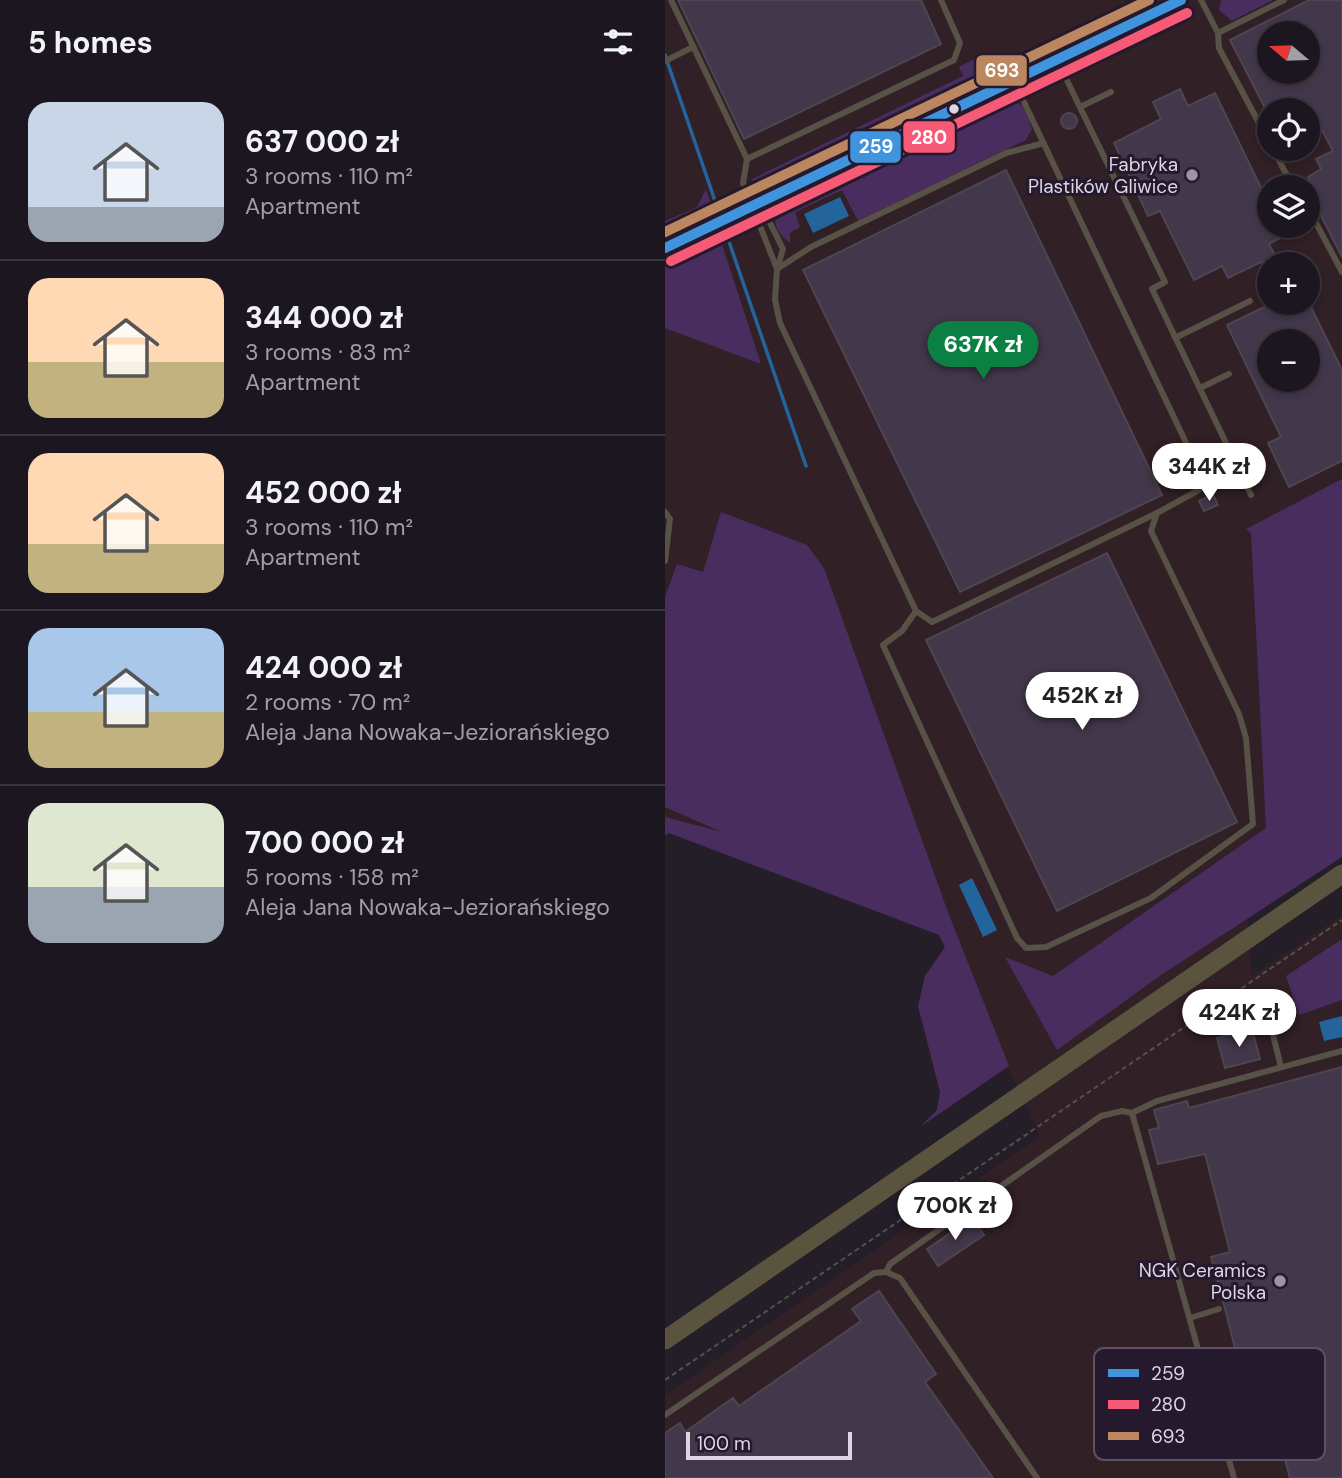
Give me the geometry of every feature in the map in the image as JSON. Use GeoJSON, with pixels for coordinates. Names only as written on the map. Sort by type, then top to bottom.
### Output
{"type":"FeatureCollection","features":[{"type":"Feature","properties":{"kind":"main road"},"geometry":{"type":"LineString","coordinates":[[665,1340],[1342,874]]}},
{"type":"Feature","properties":{"kind":"main road"},"geometry":{"type":"LineString","coordinates":[[1234,949],[1342,889]]}},
{"type":"Feature","properties":{"kind":"street"},"geometry":{"type":"LineString","coordinates":[[665,248],[1181,0]]}},
{"type":"Feature","properties":{"kind":"lane"},"geometry":{"type":"LineString","coordinates":[[671,0],[691,48],[747,159],[743,183],[754,205],[753,214],[777,269]]}},
{"type":"Feature","properties":{"kind":"lane"},"geometry":{"type":"LineString","coordinates":[[747,159],[954,60],[960,43],[941,0]]}},
{"type":"Feature","properties":{"kind":"lane"},"geometry":{"type":"LineString","coordinates":[[1201,0],[1219,33],[1219,48],[1257,119]]}},
{"type":"Feature","properties":{"kind":"lane"},"geometry":{"type":"LineString","coordinates":[[1219,33],[1284,0]]}},
{"type":"Feature","properties":{"kind":"lane"},"geometry":{"type":"LineString","coordinates":[[1093,22],[1101,39]]}},
{"type":"Feature","properties":{"kind":"lane"},"geometry":{"type":"LineString","coordinates":[[665,61],[691,48]]}},
{"type":"Feature","properties":{"kind":"lane"},"geometry":{"type":"LineString","coordinates":[[1057,60],[1165,282],[1152,289],[1251,495]]}},
{"type":"Feature","properties":{"kind":"lane"},"geometry":{"type":"LineString","coordinates":[[754,205],[763,209],[783,249],[777,269],[775,300],[780,323],[916,611],[932,622],[1199,490],[1199,470],[1014,81]]}},
{"type":"Feature","properties":{"kind":"lane"},"geometry":{"type":"LineString","coordinates":[[1080,107],[1111,92]]}},
{"type":"Feature","properties":{"kind":"lane"},"geometry":{"type":"LineString","coordinates":[[777,269],[811,247],[994,159],[1044,143]]}},
{"type":"Feature","properties":{"kind":"lane"},"geometry":{"type":"LineString","coordinates":[[1320,231],[1342,272]]}},
{"type":"Feature","properties":{"kind":"lane"},"geometry":{"type":"LineString","coordinates":[[1175,338],[1251,302]]}},
{"type":"Feature","properties":{"kind":"lane"},"geometry":{"type":"LineString","coordinates":[[1200,388],[1229,374]]}},
{"type":"Feature","properties":{"kind":"lane"},"geometry":{"type":"LineString","coordinates":[[665,512],[670,519],[665,561]]}},
{"type":"Feature","properties":{"kind":"lane"},"geometry":{"type":"LineString","coordinates":[[916,611],[902,631],[883,645],[1017,938],[1026,948],[1035,950],[1046,947],[1151,898],[1253,824],[1243,726],[1151,531],[1157,513]]}},
{"type":"Feature","properties":{"kind":"lane"},"geometry":{"type":"LineString","coordinates":[[1267,1011],[1280,1067]]}},
{"type":"Feature","properties":{"kind":"lane"},"geometry":{"type":"LineString","coordinates":[[885,1272],[890,1264],[1101,1116],[1122,1111],[1132,1113],[1145,1104],[1342,1051]]}},
{"type":"Feature","properties":{"kind":"lane"},"geometry":{"type":"LineString","coordinates":[[1132,1113],[1198,1348]]}},
{"type":"Feature","properties":{"kind":"lane"},"geometry":{"type":"LineString","coordinates":[[665,1415],[873,1273],[885,1272],[899,1278],[1037,1478]]}},
{"type":"Feature","properties":{"kind":"lane"},"geometry":{"type":"LineString","coordinates":[[1190,1318],[1219,1309]]}},
{"type":"Feature","properties":{"kind":"lane"},"geometry":{"type":"LineString","coordinates":[[1229,1460],[1234,1478]]}},
{"type":"Feature","properties":{"kind":"path"},"geometry":{"type":"LineString","coordinates":[[1044,78],[1059,84]]}},
{"type":"Feature","properties":{"kind":"path"},"geometry":{"type":"LineString","coordinates":[[665,1380],[1342,920]]}},
{"type":"Feature","properties":{"kind":"shaded area"},"geometry":{"type":"Polygon","coordinates":[[[665,0],[1342,0],[1342,484],[1248,918],[1252,976],[1342,915],[1342,1478],[665,1478],[665,1395],[1040,1136],[942,927],[665,825],[665,0]]]}},
{"type":"Feature","properties":{"kind":"shaded area"},"geometry":{"type":"Polygon","coordinates":[[[1138,0],[1159,0],[1109,22],[1107,15],[1138,0]]]}},
{"type":"Feature","properties":{"kind":"shaded area"},"geometry":{"type":"Polygon","coordinates":[[[1221,0],[1273,0],[1232,21],[1219,10],[1221,0]]]}},
{"type":"Feature","properties":{"kind":"shaded area"},"geometry":{"type":"Polygon","coordinates":[[[1088,24],[1086,36],[769,188],[759,188],[753,184],[752,179],[963,76],[959,67],[976,58],[980,68],[1004,56],[1013,59],[1088,24]]]}},
{"type":"Feature","properties":{"kind":"shaded area"},"geometry":{"type":"Polygon","coordinates":[[[1007,94],[1020,104],[1028,118],[1032,129],[1026,140],[858,221],[842,190],[795,212],[800,227],[790,233],[790,243],[778,231],[775,217],[778,205],[1007,94]]]}},
{"type":"Feature","properties":{"kind":"shaded area"},"geometry":{"type":"Polygon","coordinates":[[[706,189],[713,210],[722,206],[720,198],[735,190],[737,201],[665,235],[665,221],[697,207],[706,189]]]}},
{"type":"Feature","properties":{"kind":"shaded area"},"geometry":{"type":"Polygon","coordinates":[[[719,235],[761,364],[665,328],[665,261],[719,235]]]}},
{"type":"Feature","properties":{"kind":"shaded area"},"geometry":{"type":"Polygon","coordinates":[[[1342,479],[1342,857],[1161,975],[1057,1050],[1005,957],[1053,976],[1266,828],[1251,533],[1246,529],[1342,479]]]}},
{"type":"Feature","properties":{"kind":"shaded area"},"geometry":{"type":"Polygon","coordinates":[[[721,512],[807,545],[824,568],[949,915],[1009,1066],[920,1127],[937,1110],[940,1092],[918,1006],[925,976],[945,947],[939,935],[669,833],[665,835],[665,817],[722,832],[665,807],[665,597],[677,564],[703,572],[721,512]]]}},
{"type":"Feature","properties":{"kind":"shaded area"},"geometry":{"type":"Polygon","coordinates":[[[1342,939],[1342,1000],[1299,1015],[1286,976],[1342,939]]]}},
{"type":"Feature","properties":{"kind":"water"},"geometry":{"type":"Polygon","coordinates":[[[840,197],[849,216],[813,233],[804,214],[840,197]]]}},
{"type":"Feature","properties":{"kind":"water"},"geometry":{"type":"Polygon","coordinates":[[[972,878],[997,930],[983,937],[959,885],[972,878]]]}},
{"type":"Feature","properties":{"kind":"water"},"geometry":{"type":"Polygon","coordinates":[[[1342,1016],[1342,1037],[1324,1041],[1319,1022],[1342,1016]]]}},
{"type":"Feature","properties":{"kind":"building"},"geometry":{"type":"Polygon","coordinates":[[[678,0],[921,0],[941,44],[744,139],[678,0]]]}},
{"type":"Feature","properties":{"kind":"building"},"geometry":{"type":"Polygon","coordinates":[[[1309,0],[1342,0],[1342,257],[1320,214],[1320,175],[1311,175],[1321,169],[1317,161],[1320,161],[1320,157],[1333,151],[1320,126],[1320,98],[1260,98],[1230,40],[1257,26],[1257,84],[1320,84],[1320,21],[1268,21],[1309,0]]]}},
{"type":"Feature","properties":{"kind":"building","name":"Fabryka Plastików Gliwice"},"geometry":{"type":"Polygon","coordinates":[[[1180,89],[1188,106],[1215,93],[1257,179],[1257,238],[1280,238],[1269,244],[1273,252],[1257,252],[1257,264],[1228,278],[1222,266],[1194,280],[1160,211],[1148,216],[1114,143],[1161,119],[1153,102],[1180,89]]]}},
{"type":"Feature","properties":{"kind":"building"},"geometry":{"type":"Polygon","coordinates":[[[1069,113],[1075,115],[1075,127],[1069,129],[1063,127],[1061,121],[1063,115],[1069,113]]]}},
{"type":"Feature","properties":{"kind":"building"},"geometry":{"type":"Polygon","coordinates":[[[1006,170],[1162,495],[960,592],[803,270],[1006,170]]]}},
{"type":"Feature","properties":{"kind":"building"},"geometry":{"type":"Polygon","coordinates":[[[1257,311],[1257,315],[1315,315],[1342,370],[1342,461],[1289,487],[1268,443],[1281,437],[1259,392],[1320,392],[1320,329],[1257,329],[1257,387],[1227,325],[1257,311]]]}},
{"type":"Feature","properties":{"kind":"building"},"geometry":{"type":"Polygon","coordinates":[[[1213,494],[1218,505],[1204,511],[1199,501],[1213,494]]]}},
{"type":"Feature","properties":{"kind":"building"},"geometry":{"type":"Polygon","coordinates":[[[1107,553],[1237,822],[1057,911],[926,640],[1107,553]]]}},
{"type":"Feature","properties":{"kind":"building"},"geometry":{"type":"Polygon","coordinates":[[[1252,1029],[1260,1059],[1225,1068],[1217,1038],[1252,1029]]]}},
{"type":"Feature","properties":{"kind":"building","name":"NGK Ceramics Polska"},"geometry":{"type":"Polygon","coordinates":[[[1342,1067],[1342,1478],[1290,1478],[1285,1460],[1325,1460],[1325,1348],[1235,1348],[1211,1257],[1230,1252],[1205,1154],[1158,1164],[1149,1130],[1159,1128],[1154,1110],[1187,1101],[1189,1108],[1342,1067]]]}},
{"type":"Feature","properties":{"kind":"building"},"geometry":{"type":"Polygon","coordinates":[[[972,1218],[984,1235],[938,1266],[927,1249],[972,1218]]]}},
{"type":"Feature","properties":{"kind":"building"},"geometry":{"type":"Polygon","coordinates":[[[879,1291],[936,1374],[925,1382],[993,1478],[665,1478],[665,1433],[680,1423],[685,1432],[733,1398],[739,1406],[861,1321],[852,1309],[879,1291]]]}},
{"type":"Feature","properties":{"kind":"waterway"},"geometry":{"type":"LineString","coordinates":[[665,55],[806,466]]}},
{"type":"Feature","properties":{"kind":"transit line","name":"693"},"geometry":{"type":"LineString","coordinates":[[665,232],[1149,0]]}},
{"type":"Feature","properties":{"kind":"transit line","name":"259"},"geometry":{"type":"LineString","coordinates":[[665,248],[1181,0]]}},
{"type":"Feature","properties":{"kind":"transit line","name":"280"},"geometry":{"type":"LineString","coordinates":[[671,261],[1187,13]]}},
{"type":"Feature","properties":{"kind":"place","name":"Fabryka Plastików Gliwice"},"geometry":{"type":"Point","coordinates":[1192,175]}},
{"type":"Feature","properties":{"kind":"place","name":"NGK Ceramics Polska"},"geometry":{"type":"Point","coordinates":[1280,1281]}}]}
